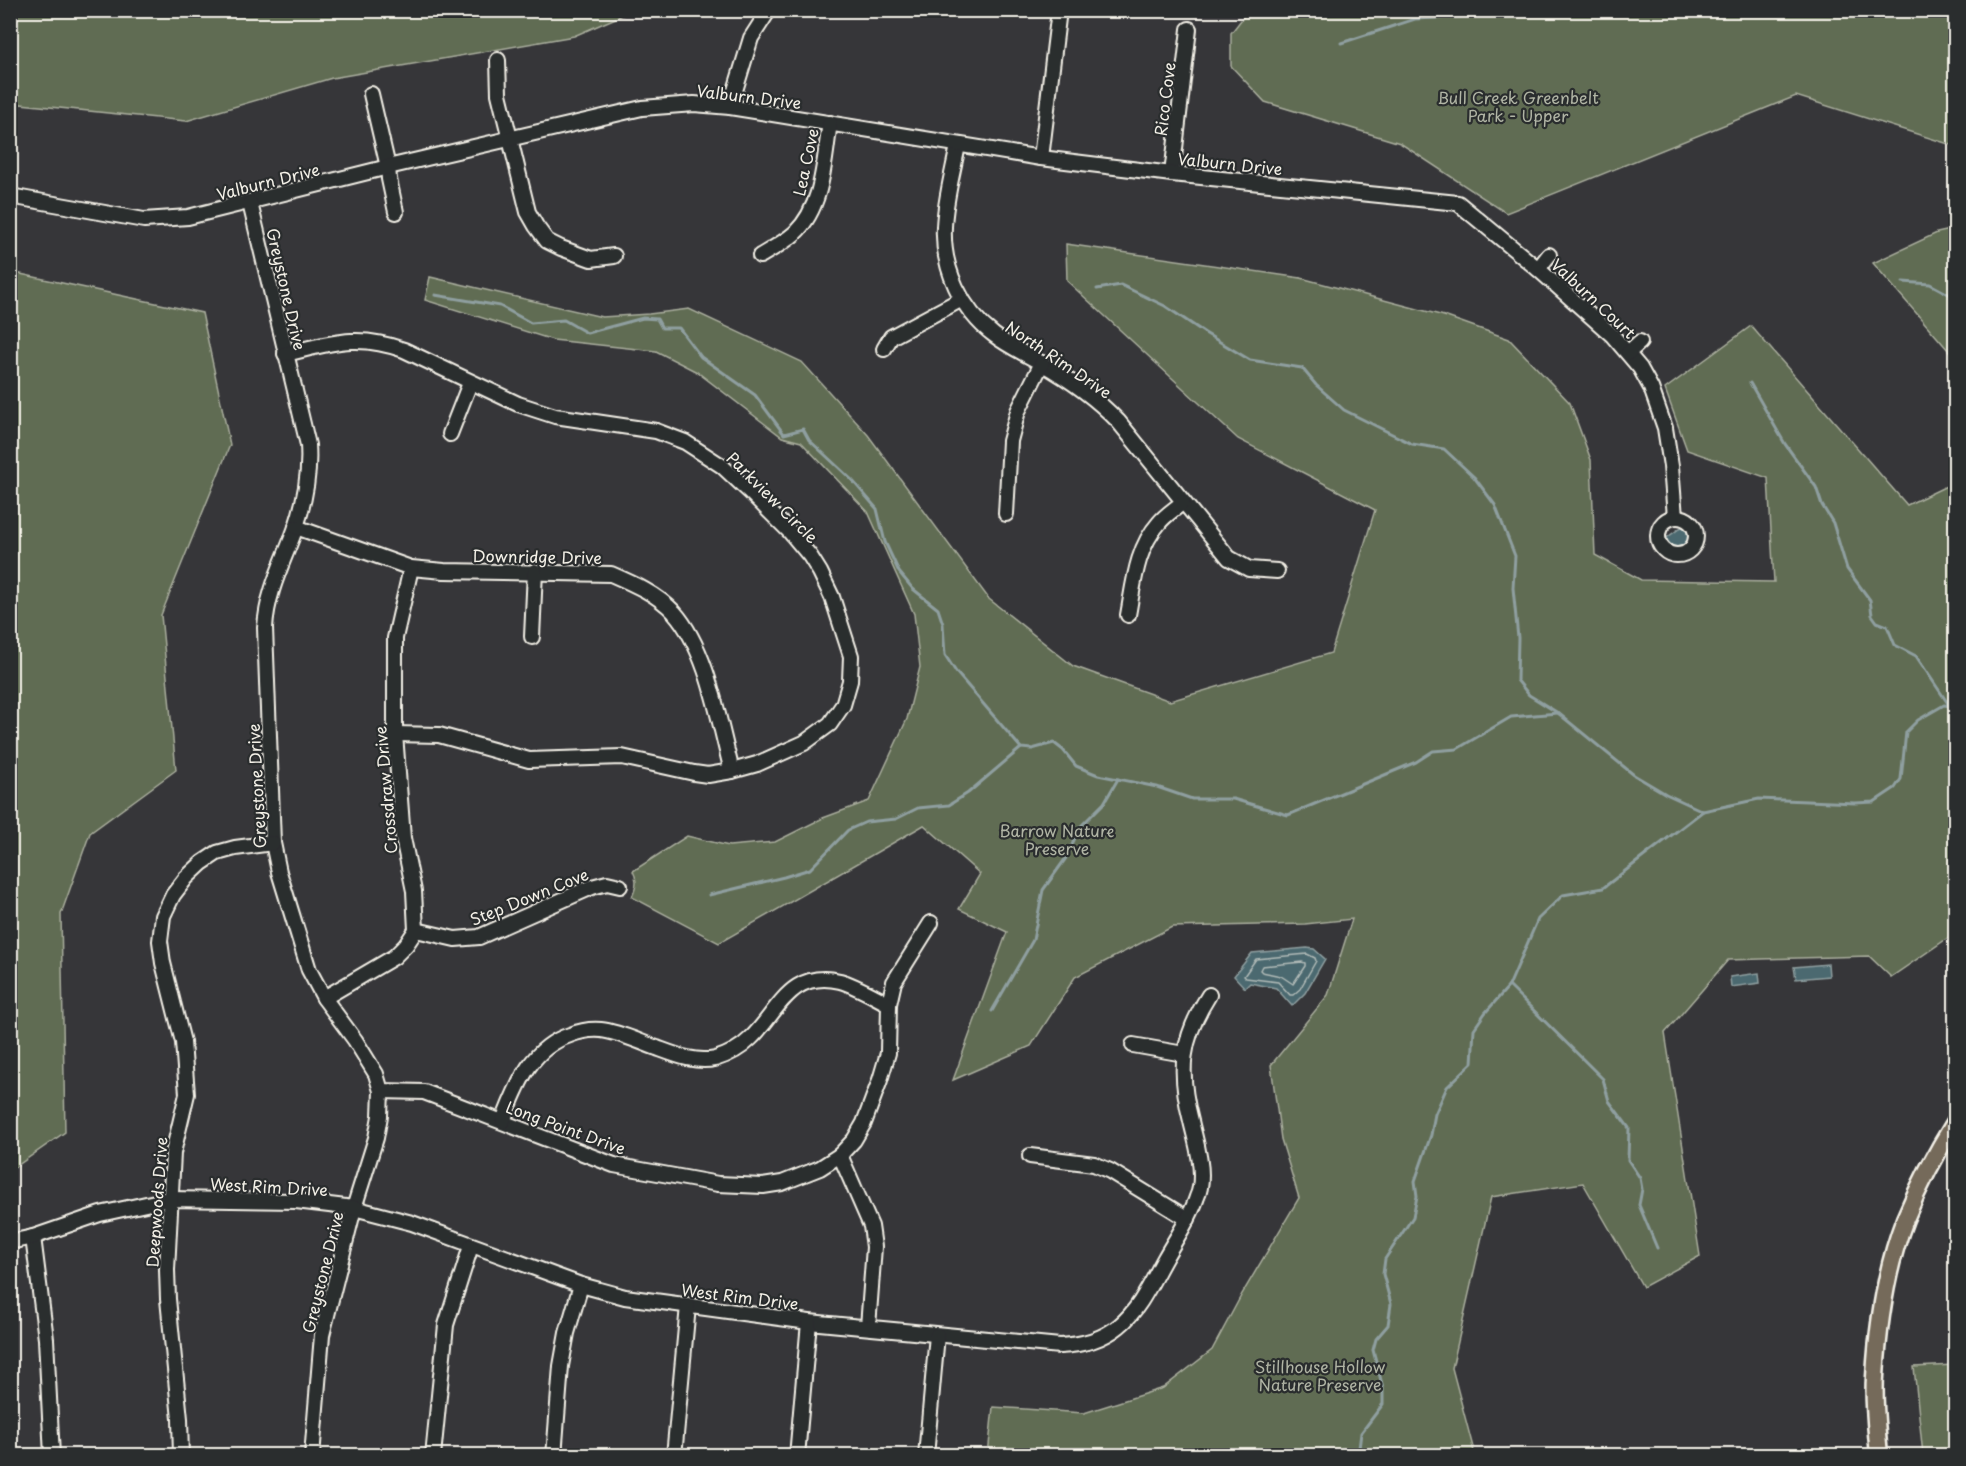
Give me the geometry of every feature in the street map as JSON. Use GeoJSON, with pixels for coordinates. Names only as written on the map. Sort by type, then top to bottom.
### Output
{"type":"FeatureCollection","features":[{"type":"Feature","properties":{"kind":"main road"},"geometry":{"type":"LineString","coordinates":[[1879,1455],[1875,1379],[1884,1302],[1893,1261],[1904,1222],[1918,1189],[1956,1121]]}},
{"type":"Feature","properties":{"kind":"street"},"geometry":{"type":"LineString","coordinates":[[730,107],[751,39],[769,10]]}},
{"type":"Feature","properties":{"kind":"street"},"geometry":{"type":"LineString","coordinates":[[1041,158],[1059,10]]}},
{"type":"Feature","properties":{"kind":"street","name":"Rico Cove"},"geometry":{"type":"LineString","coordinates":[[1172,174],[1189,29]]}},
{"type":"Feature","properties":{"kind":"street"},"geometry":{"type":"LineString","coordinates":[[498,60],[498,94],[528,212],[536,226],[548,240],[561,248],[591,259],[614,256]]}},
{"type":"Feature","properties":{"kind":"street"},"geometry":{"type":"LineString","coordinates":[[371,94],[396,212]]}},
{"type":"Feature","properties":{"kind":"street","name":"Valburn Drive"},"geometry":{"type":"LineString","coordinates":[[10,196],[144,220],[188,218],[388,167],[642,108],[694,104],[730,107],[1041,158],[1172,174],[1458,203]]}},
{"type":"Feature","properties":{"kind":"street","name":"Lea Cove"},"geometry":{"type":"LineString","coordinates":[[760,256],[796,232],[809,216],[818,195],[830,123]]}},
{"type":"Feature","properties":{"kind":"street","name":"North Rim Drive"},"geometry":{"type":"LineString","coordinates":[[957,145],[944,235],[948,269],[962,299],[977,321],[995,337],[1042,363],[1099,401],[1118,421],[1229,558],[1249,569],[1277,571]]}},
{"type":"Feature","properties":{"kind":"street","name":"Greystone Drive"},"geometry":{"type":"LineString","coordinates":[[250,203],[308,445],[310,464],[308,483],[296,526],[266,609],[273,843],[279,872],[309,970],[324,998],[355,1040],[375,1074],[381,1091],[376,1138],[354,1208],[322,1335],[312,1455]]}},
{"type":"Feature","properties":{"kind":"street","name":"Valburn Court"},"geometry":{"type":"LineString","coordinates":[[1458,203],[1538,269],[1612,335],[1640,368],[1651,388],[1665,428],[1675,517]]}},
{"type":"Feature","properties":{"kind":"street"},"geometry":{"type":"LineString","coordinates":[[1538,269],[1550,255]]}},
{"type":"Feature","properties":{"kind":"street"},"geometry":{"type":"LineString","coordinates":[[884,349],[891,337],[962,299]]}},
{"type":"Feature","properties":{"kind":"street","name":"Parkview Circle"},"geometry":{"type":"LineString","coordinates":[[285,354],[340,341],[371,341],[386,344],[404,350],[518,404],[555,416],[656,431],[685,442],[722,466],[790,532],[810,556],[832,597],[851,656],[850,681],[843,705],[830,724],[804,743],[757,764],[732,771],[708,775],[615,757],[529,760],[439,735],[395,734]]}},
{"type":"Feature","properties":{"kind":"street"},"geometry":{"type":"LineString","coordinates":[[1628,353],[1640,342]]}},
{"type":"Feature","properties":{"kind":"street"},"geometry":{"type":"LineString","coordinates":[[1006,514],[1010,441],[1018,411],[1042,363]]}},
{"type":"Feature","properties":{"kind":"street"},"geometry":{"type":"LineString","coordinates":[[450,434],[471,382]]}},
{"type":"Feature","properties":{"kind":"street"},"geometry":{"type":"LineString","coordinates":[[1128,615],[1139,556],[1148,537],[1160,521],[1183,502]]}},
{"type":"Feature","properties":{"kind":"street","name":"Downridge Drive"},"geometry":{"type":"LineString","coordinates":[[296,526],[411,568],[444,571],[612,574],[637,585],[659,599],[689,631],[703,661],[732,771]]}},
{"type":"Feature","properties":{"kind":"street","name":"Crossdraw Drive"},"geometry":{"type":"LineString","coordinates":[[411,568],[395,638],[395,734],[403,838],[414,891],[416,930]]}},
{"type":"Feature","properties":{"kind":"street"},"geometry":{"type":"LineString","coordinates":[[532,637],[535,572]]}},
{"type":"Feature","properties":{"kind":"street","name":"Deepwoods Drive"},"geometry":{"type":"LineString","coordinates":[[181,1455],[180,1419],[168,1299],[169,1199],[173,1153],[187,1094],[183,1042],[163,963],[160,941],[163,915],[180,886],[202,863],[217,853],[273,843]]}},
{"type":"Feature","properties":{"kind":"street","name":"Step Down Cove"},"geometry":{"type":"LineString","coordinates":[[416,930],[455,939],[479,937],[592,887],[607,883],[620,886]]}},
{"type":"Feature","properties":{"kind":"street","name":"Long Point Drive"},"geometry":{"type":"LineString","coordinates":[[381,1091],[424,1092],[614,1165],[718,1184],[763,1186],[782,1183],[820,1168],[840,1155],[854,1140],[864,1123],[888,1053],[890,1004],[894,982],[931,923]]}},
{"type":"Feature","properties":{"kind":"street"},"geometry":{"type":"LineString","coordinates":[[324,998],[394,957],[416,930]]}},
{"type":"Feature","properties":{"kind":"street"},"geometry":{"type":"LineString","coordinates":[[502,1121],[518,1085],[540,1052],[575,1033],[600,1030],[614,1032],[676,1055],[693,1060],[709,1060],[727,1056],[741,1047],[752,1038],[789,992],[802,984],[813,981],[840,981],[890,1004]]}},
{"type":"Feature","properties":{"kind":"street","name":"West Rim Drive"},"geometry":{"type":"LineString","coordinates":[[10,1242],[33,1237],[100,1214],[169,1199],[296,1201],[354,1208],[412,1223],[581,1285],[625,1297],[809,1322],[937,1335],[1060,1346],[1090,1342],[1119,1326],[1130,1316],[1188,1219],[1198,1196],[1201,1177],[1200,1158],[1183,1082],[1188,1034],[1209,995]]}},
{"type":"Feature","properties":{"kind":"street"},"geometry":{"type":"LineString","coordinates":[[1133,1045],[1185,1054]]}},
{"type":"Feature","properties":{"kind":"street"},"geometry":{"type":"LineString","coordinates":[[840,1155],[871,1226],[874,1247],[868,1327]]}},
{"type":"Feature","properties":{"kind":"street"},"geometry":{"type":"LineString","coordinates":[[1030,1156],[1094,1164],[1110,1171],[1188,1219]]}},
{"type":"Feature","properties":{"kind":"street"},"geometry":{"type":"LineString","coordinates":[[33,1237],[46,1339],[52,1455]]}},
{"type":"Feature","properties":{"kind":"street"},"geometry":{"type":"LineString","coordinates":[[433,1455],[446,1325],[471,1245]]}},
{"type":"Feature","properties":{"kind":"street"},"geometry":{"type":"LineString","coordinates":[[554,1455],[561,1366],[567,1333],[581,1285]]}},
{"type":"Feature","properties":{"kind":"street"},"geometry":{"type":"LineString","coordinates":[[674,1455],[688,1306]]}},
{"type":"Feature","properties":{"kind":"street"},"geometry":{"type":"LineString","coordinates":[[797,1455],[809,1322]]}},
{"type":"Feature","properties":{"kind":"street"},"geometry":{"type":"LineString","coordinates":[[926,1455],[937,1335]]}},
{"type":"Feature","properties":{"kind":"green space"},"geometry":{"type":"Polygon","coordinates":[[[11,10],[632,11],[574,36],[332,78],[186,121],[11,103],[11,10]]]}},
{"type":"Feature","properties":{"kind":"green space","name":"Bull Creek Greenbelt Park - Upper"},"geometry":{"type":"Polygon","coordinates":[[[1248,11],[1955,11],[1955,146],[1796,96],[1506,213],[1400,143],[1265,102],[1231,66],[1231,33],[1248,11]]]}},
{"type":"Feature","properties":{"kind":"green space"},"geometry":{"type":"Polygon","coordinates":[[[1956,229],[1955,358],[1873,263],[1937,233],[1956,229]]]}},
{"type":"Feature","properties":{"kind":"green space"},"geometry":{"type":"Polygon","coordinates":[[[1066,244],[1301,278],[1444,316],[1509,339],[1570,403],[1591,460],[1595,555],[1641,580],[1774,582],[1768,478],[1687,450],[1665,389],[1751,326],[1907,505],[1955,482],[1955,933],[1891,977],[1869,956],[1728,960],[1665,1033],[1700,1256],[1643,1287],[1583,1183],[1491,1197],[1452,1368],[1475,1455],[988,1455],[993,1407],[1084,1413],[1163,1388],[1212,1350],[1299,1198],[1281,1139],[1271,1065],[1328,995],[1352,919],[1305,924],[1172,927],[1075,977],[1031,1046],[953,1080],[1007,932],[959,909],[980,874],[924,825],[719,943],[632,897],[636,884],[633,871],[687,836],[729,846],[775,842],[823,818],[869,801],[907,719],[920,667],[914,614],[868,512],[801,442],[782,437],[697,372],[656,351],[553,340],[425,300],[430,277],[602,317],[689,309],[802,362],[868,435],[989,599],[1073,666],[1170,701],[1331,653],[1375,510],[1238,439],[1067,281],[1066,244]]]}},
{"type":"Feature","properties":{"kind":"green space"},"geometry":{"type":"Polygon","coordinates":[[[11,272],[202,313],[230,445],[161,615],[176,770],[90,833],[61,914],[65,1132],[11,1170],[11,272]]]}},
{"type":"Feature","properties":{"kind":"green space"},"geometry":{"type":"Polygon","coordinates":[[[1955,1365],[1955,1455],[1923,1455],[1914,1367],[1955,1365]]]}},
{"type":"Feature","properties":{"kind":"water"},"geometry":{"type":"Polygon","coordinates":[[[1683,526],[1689,534],[1689,542],[1682,548],[1672,549],[1665,539],[1683,526]]]}},
{"type":"Feature","properties":{"kind":"water"},"geometry":{"type":"Polygon","coordinates":[[[1314,949],[1325,959],[1305,993],[1292,1006],[1276,988],[1250,983],[1245,988],[1234,976],[1252,953],[1314,949]]]}},
{"type":"Feature","properties":{"kind":"water"},"geometry":{"type":"Polygon","coordinates":[[[1828,964],[1829,976],[1796,979],[1794,967],[1828,964]]]}},
{"type":"Feature","properties":{"kind":"water"},"geometry":{"type":"Polygon","coordinates":[[[1759,973],[1760,983],[1731,987],[1730,977],[1759,973]]]}},
{"type":"Feature","properties":{"kind":"waterway"},"geometry":{"type":"LineString","coordinates":[[1341,43],[1415,19],[1474,16],[1486,10]]}},
{"type":"Feature","properties":{"kind":"waterway"},"geometry":{"type":"LineString","coordinates":[[1903,282],[1930,284],[1956,298]]}},
{"type":"Feature","properties":{"kind":"waterway"},"geometry":{"type":"LineString","coordinates":[[1097,289],[1121,285],[1165,306],[1250,360],[1302,368],[1316,385],[1344,410],[1412,444],[1444,449],[1474,477],[1495,505],[1515,556],[1513,588],[1518,638],[1517,680],[1529,695],[1558,713],[1634,775],[1666,794],[1703,811]]}},
{"type":"Feature","properties":{"kind":"waterway"},"geometry":{"type":"LineString","coordinates":[[435,295],[500,306],[531,323],[564,320],[587,333],[643,318],[657,319],[662,328],[679,328],[701,357],[755,395],[784,434],[803,429],[809,440],[852,480],[877,509],[885,542],[899,572],[913,589],[938,609],[943,624],[945,655],[956,672],[1021,748],[1032,749],[1054,743],[1076,766],[1098,775],[1157,787],[1192,799],[1233,799],[1288,815],[1416,762],[1433,751],[1457,749],[1511,717],[1558,713]]}},
{"type":"Feature","properties":{"kind":"waterway"},"geometry":{"type":"LineString","coordinates":[[1750,383],[1785,444],[1816,487],[1822,505],[1833,523],[1847,569],[1870,600],[1872,615],[1877,622],[1887,626],[1895,645],[1916,656],[1949,705]]}},
{"type":"Feature","properties":{"kind":"waterway"},"geometry":{"type":"LineString","coordinates":[[1358,1456],[1361,1433],[1383,1404],[1383,1388],[1373,1350],[1376,1339],[1388,1325],[1391,1304],[1383,1274],[1385,1259],[1413,1217],[1417,1196],[1415,1181],[1431,1135],[1435,1114],[1447,1087],[1472,1063],[1474,1029],[1509,986],[1538,919],[1563,895],[1603,888],[1703,811],[1759,799],[1874,802],[1895,788],[1901,779],[1906,732],[1918,720],[1944,705],[1956,707]]}},
{"type":"Feature","properties":{"kind":"waterway"},"geometry":{"type":"LineString","coordinates":[[709,895],[810,869],[848,830],[866,822],[896,819],[918,808],[949,805],[968,793],[1021,748]]}},
{"type":"Feature","properties":{"kind":"waterway"},"geometry":{"type":"LineString","coordinates":[[992,1011],[1033,940],[1043,890],[1066,858],[1080,827],[1104,803],[1118,779]]}},
{"type":"Feature","properties":{"kind":"waterway"},"geometry":{"type":"LineString","coordinates":[[1509,986],[1603,1079],[1609,1101],[1629,1128],[1628,1160],[1640,1178],[1642,1189],[1639,1205],[1657,1248]]}},
{"type":"Feature","properties":{"kind":"park label","name":"Barrow Nature Preserve"},"geometry":{"type":"Point","coordinates":[1057,839]}},
{"type":"Feature","properties":{"kind":"park label","name":"Stillhouse Hollow Nature Preserve"},"geometry":{"type":"Point","coordinates":[1320,1375]}}]}
